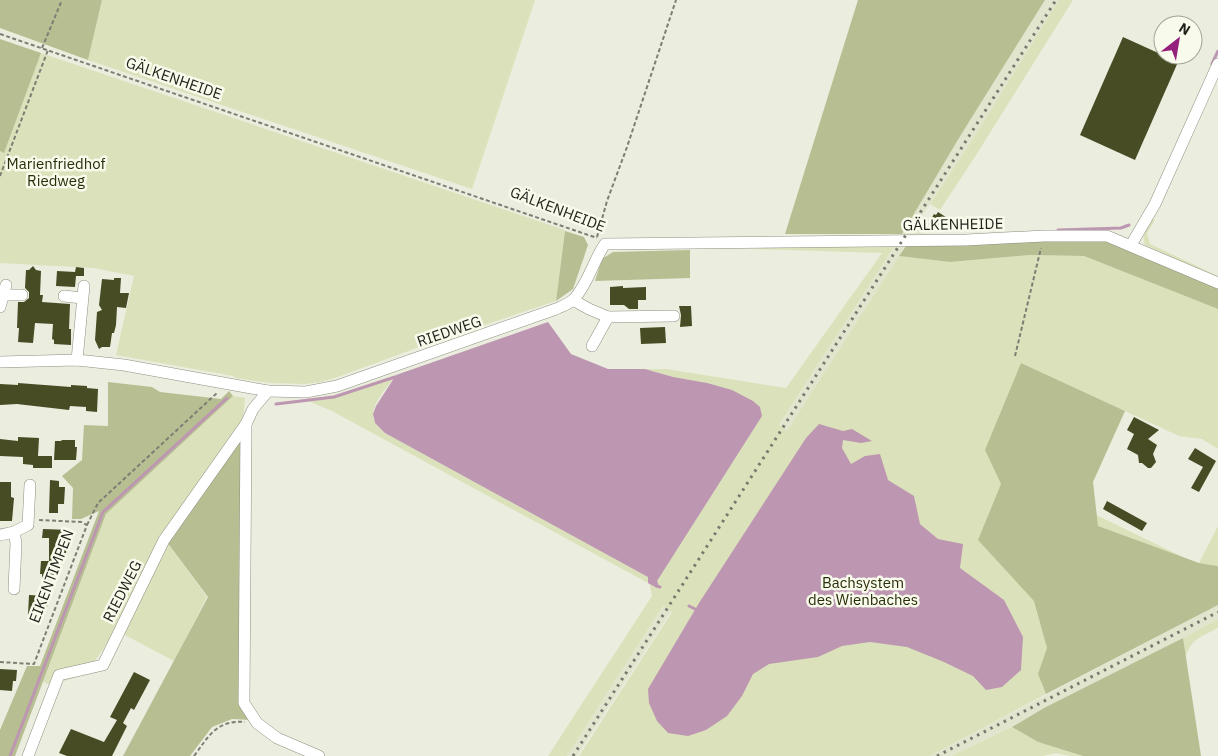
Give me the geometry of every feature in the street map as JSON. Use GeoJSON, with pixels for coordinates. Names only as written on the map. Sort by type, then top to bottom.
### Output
{"type":"FeatureCollection","features":[{"type":"Feature","properties":{"kind":"street"},"geometry":{"type":"LineString","coordinates":[[1131,245],[1155,204],[1218,64]]}},
{"type":"Feature","properties":{"kind":"street","name":"GÄLKENHEIDE"},"geometry":{"type":"LineString","coordinates":[[601,240],[966,240],[1044,236],[1107,236],[1218,283]]}},
{"type":"Feature","properties":{"kind":"street"},"geometry":{"type":"LineString","coordinates":[[601,240],[599,252],[583,286],[573,300],[608,317],[674,316]]}},
{"type":"Feature","properties":{"kind":"street"},"geometry":{"type":"LineString","coordinates":[[0,307],[5,290],[22,295]]}},
{"type":"Feature","properties":{"kind":"street"},"geometry":{"type":"LineString","coordinates":[[64,296],[83,292],[77,360]]}},
{"type":"Feature","properties":{"kind":"street","name":"RIEDWEG"},"geometry":{"type":"LineString","coordinates":[[0,362],[77,360],[124,365],[268,391],[306,392],[337,386],[556,309],[573,300]]}},
{"type":"Feature","properties":{"kind":"street"},"geometry":{"type":"LineString","coordinates":[[592,346],[608,317]]}},
{"type":"Feature","properties":{"kind":"street"},"geometry":{"type":"LineString","coordinates":[[251,388],[253,409]]}},
{"type":"Feature","properties":{"kind":"street","name":"RIEDWEG"},"geometry":{"type":"LineString","coordinates":[[28,756],[60,675],[103,665],[164,540],[246,424],[253,409],[268,391]]}},
{"type":"Feature","properties":{"kind":"street","name":"RIEDWEG"},"geometry":{"type":"LineString","coordinates":[[246,424],[244,703],[257,723],[277,738],[319,756]]}},
{"type":"Feature","properties":{"kind":"street"},"geometry":{"type":"LineString","coordinates":[[0,535],[28,526],[30,485]]}},
{"type":"Feature","properties":{"kind":"street"},"geometry":{"type":"LineString","coordinates":[[14,532],[16,543],[14,589]]}},
{"type":"Feature","properties":{"kind":"path"},"geometry":{"type":"LineString","coordinates":[[42,48],[62,0]]}},
{"type":"Feature","properties":{"kind":"path"},"geometry":{"type":"LineString","coordinates":[[601,240],[607,201],[676,0]]}},
{"type":"Feature","properties":{"kind":"path","name":"GÄLKENHEIDE"},"geometry":{"type":"LineString","coordinates":[[0,34],[601,240]]}},
{"type":"Feature","properties":{"kind":"path"},"geometry":{"type":"LineString","coordinates":[[0,176],[48,50]]}},
{"type":"Feature","properties":{"kind":"path"},"geometry":{"type":"LineString","coordinates":[[1015,356],[1044,236]]}},
{"type":"Feature","properties":{"kind":"path"},"geometry":{"type":"LineString","coordinates":[[87,525],[98,502],[227,384]]}},
{"type":"Feature","properties":{"kind":"path","name":"EIKENTIMPEN"},"geometry":{"type":"LineString","coordinates":[[0,662],[34,664],[87,525],[81,522],[39,520],[28,526]]}},
{"type":"Feature","properties":{"kind":"path"},"geometry":{"type":"LineString","coordinates":[[194,756],[214,729],[233,721],[257,723]]}},
{"type":"Feature","properties":{"kind":"shaded area"},"geometry":{"type":"Polygon","coordinates":[[[1045,0],[1059,0],[969,145],[920,219],[929,226],[923,236],[913,234],[577,756],[567,756],[895,245],[1045,0]]]}},
{"type":"Feature","properties":{"kind":"shaded area"},"geometry":{"type":"Polygon","coordinates":[[[548,322],[571,354],[608,369],[645,369],[673,377],[707,383],[732,390],[760,407],[762,416],[657,581],[657,588],[648,583],[648,577],[385,433],[375,423],[373,414],[376,406],[396,375],[548,322]]]}},
{"type":"Feature","properties":{"kind":"shaded area"},"geometry":{"type":"Polygon","coordinates":[[[819,424],[843,431],[852,429],[872,441],[861,443],[843,440],[842,448],[851,464],[865,456],[880,454],[888,480],[914,496],[920,524],[938,539],[963,544],[960,568],[1004,600],[1023,637],[1021,670],[1002,687],[986,690],[973,676],[907,647],[870,642],[842,646],[818,657],[769,664],[753,674],[742,696],[727,716],[706,730],[688,736],[668,733],[657,721],[649,703],[648,689],[699,603],[806,438],[819,424]]]}},
{"type":"Feature","properties":{"kind":"shaded area"},"geometry":{"type":"Polygon","coordinates":[[[1218,605],[1218,619],[1183,638],[1044,708],[1012,727],[951,756],[930,756],[1218,605]]]}},
{"type":"Feature","properties":{"kind":"green space"},"geometry":{"type":"Polygon","coordinates":[[[0,0],[102,0],[88,60],[0,28],[0,0]]]}},
{"type":"Feature","properties":{"kind":"green space"},"geometry":{"type":"Polygon","coordinates":[[[102,0],[535,0],[472,189],[88,60],[102,0]]]}},
{"type":"Feature","properties":{"kind":"green space"},"geometry":{"type":"Polygon","coordinates":[[[858,0],[1045,0],[902,234],[785,234],[858,0]]]}},
{"type":"Feature","properties":{"kind":"green space"},"geometry":{"type":"Polygon","coordinates":[[[1059,0],[1073,0],[940,210],[930,204],[1059,0]]]}},
{"type":"Feature","properties":{"kind":"green space"},"geometry":{"type":"Polygon","coordinates":[[[0,39],[41,53],[4,153],[0,151],[0,39]]]}},
{"type":"Feature","properties":{"kind":"green space","name":"Marienfriedhof Riedweg"},"geometry":{"type":"Polygon","coordinates":[[[41,53],[565,230],[556,301],[422,346],[335,378],[305,384],[270,383],[236,378],[116,355],[134,276],[94,268],[0,263],[0,151],[4,152],[41,53]]]}},
{"type":"Feature","properties":{"kind":"green space"},"geometry":{"type":"Polygon","coordinates":[[[1152,219],[1155,220],[1147,233],[1150,244],[1218,276],[1218,279],[1145,245],[1144,234],[1152,219]]]}},
{"type":"Feature","properties":{"kind":"green space"},"geometry":{"type":"Polygon","coordinates":[[[565,231],[584,237],[588,245],[573,289],[556,301],[565,231]]]}},
{"type":"Feature","properties":{"kind":"green space"},"geometry":{"type":"Polygon","coordinates":[[[1107,239],[1218,288],[1218,309],[1084,256],[1030,255],[950,262],[899,256],[906,246],[1107,239]]]}},
{"type":"Feature","properties":{"kind":"green space","name":"Bachsystem des Wienbaches"},"geometry":{"type":"Polygon","coordinates":[[[895,245],[779,425],[787,431],[899,256],[950,262],[1030,255],[1084,256],[1218,309],[1218,449],[1202,439],[1179,436],[1021,363],[997,467],[1218,574],[1041,683],[1046,694],[930,756],[579,756],[672,612],[663,606],[567,756],[548,756],[652,596],[649,581],[648,583],[332,411],[306,400],[339,394],[396,375],[379,399],[373,412],[376,424],[385,433],[647,576],[567,357],[621,374],[659,373],[645,369],[666,369],[786,388],[882,253],[752,249],[768,247],[895,245]]]}},
{"type":"Feature","properties":{"kind":"green space"},"geometry":{"type":"Polygon","coordinates":[[[690,250],[690,278],[595,281],[602,259],[613,252],[690,250]]]}},
{"type":"Feature","properties":{"kind":"green space"},"geometry":{"type":"Polygon","coordinates":[[[1021,363],[1125,411],[1093,482],[1098,526],[1199,563],[1218,566],[1218,605],[1046,694],[1038,674],[1047,648],[1034,601],[978,540],[1001,484],[985,450],[1021,363]]]}},
{"type":"Feature","properties":{"kind":"green space"},"geometry":{"type":"Polygon","coordinates":[[[108,382],[152,387],[160,392],[221,399],[229,391],[233,396],[106,514],[15,756],[0,756],[0,730],[27,666],[40,666],[99,511],[81,519],[72,519],[73,488],[62,476],[82,460],[84,425],[108,426],[108,382]]]}},
{"type":"Feature","properties":{"kind":"green space"},"geometry":{"type":"Polygon","coordinates":[[[233,396],[245,398],[243,423],[162,538],[112,636],[86,674],[52,685],[43,682],[106,514],[233,396]]]}},
{"type":"Feature","properties":{"kind":"green space"},"geometry":{"type":"Polygon","coordinates":[[[243,435],[241,704],[252,720],[232,719],[212,727],[190,756],[123,756],[208,597],[167,542],[243,435]]]}},
{"type":"Feature","properties":{"kind":"green space"},"geometry":{"type":"Polygon","coordinates":[[[1218,526],[1218,566],[1199,563],[1218,526]]]}},
{"type":"Feature","properties":{"kind":"green space"},"geometry":{"type":"Polygon","coordinates":[[[167,542],[207,597],[174,661],[121,633],[167,542]]]}},
{"type":"Feature","properties":{"kind":"green space"},"geometry":{"type":"Polygon","coordinates":[[[1218,619],[1218,628],[1197,639],[1187,652],[1185,659],[1183,638],[1218,619]]]}},
{"type":"Feature","properties":{"kind":"green space"},"geometry":{"type":"Polygon","coordinates":[[[1183,638],[1201,756],[1083,756],[1038,742],[1012,727],[1044,708],[1183,638]]]}},
{"type":"Feature","properties":{"kind":"green space"},"geometry":{"type":"Polygon","coordinates":[[[1012,727],[1038,742],[1083,756],[1056,753],[1043,756],[951,756],[1012,727]]]}},
{"type":"Feature","properties":{"kind":"building"},"geometry":{"type":"Polygon","coordinates":[[[1123,37],[1153,51],[1153,65],[1177,65],[1135,160],[1080,135],[1123,37]]]}},
{"type":"Feature","properties":{"kind":"building"},"geometry":{"type":"Polygon","coordinates":[[[938,212],[949,219],[942,230],[931,224],[932,222],[930,221],[934,214],[936,215],[938,212]]]}},
{"type":"Feature","properties":{"kind":"building"},"geometry":{"type":"Polygon","coordinates":[[[33,266],[36,270],[41,271],[40,295],[43,295],[42,302],[70,304],[69,329],[71,329],[71,345],[54,344],[52,339],[53,324],[35,323],[33,343],[18,342],[18,302],[24,302],[29,298],[29,292],[25,288],[26,270],[33,266]]]}},
{"type":"Feature","properties":{"kind":"building"},"geometry":{"type":"Polygon","coordinates":[[[76,267],[84,268],[84,276],[76,276],[75,287],[56,286],[57,271],[75,272],[76,267]]]}},
{"type":"Feature","properties":{"kind":"building"},"geometry":{"type":"Polygon","coordinates":[[[114,278],[121,278],[120,293],[129,293],[126,308],[117,307],[116,325],[114,333],[112,333],[110,347],[99,349],[95,340],[97,312],[102,310],[99,305],[102,279],[114,280],[114,278]]]}},
{"type":"Feature","properties":{"kind":"building"},"geometry":{"type":"Polygon","coordinates":[[[623,286],[623,288],[646,287],[646,300],[638,300],[638,309],[629,309],[624,305],[610,305],[610,287],[623,286]]]}},
{"type":"Feature","properties":{"kind":"building"},"geometry":{"type":"Polygon","coordinates":[[[679,306],[691,306],[692,326],[680,327],[681,315],[679,306]]]}},
{"type":"Feature","properties":{"kind":"building"},"geometry":{"type":"Polygon","coordinates":[[[665,327],[666,343],[641,344],[640,328],[665,327]]]}},
{"type":"Feature","properties":{"kind":"building"},"geometry":{"type":"Polygon","coordinates":[[[18,383],[71,387],[71,385],[87,386],[87,388],[98,389],[97,412],[86,411],[86,407],[70,406],[69,410],[17,404],[0,405],[0,384],[18,385],[18,383]]]}},
{"type":"Feature","properties":{"kind":"building"},"geometry":{"type":"Polygon","coordinates":[[[1134,417],[1159,430],[1148,439],[1157,445],[1153,454],[1156,462],[1151,468],[1139,463],[1138,455],[1127,449],[1134,434],[1127,430],[1134,417]]]}},
{"type":"Feature","properties":{"kind":"building"},"geometry":{"type":"Polygon","coordinates":[[[18,437],[39,438],[38,456],[52,456],[52,468],[33,468],[33,465],[23,464],[23,457],[0,456],[0,439],[18,441],[18,437]]]}},
{"type":"Feature","properties":{"kind":"building"},"geometry":{"type":"Polygon","coordinates":[[[75,440],[75,447],[77,447],[76,460],[54,460],[55,441],[75,440]]]}},
{"type":"Feature","properties":{"kind":"building"},"geometry":{"type":"Polygon","coordinates":[[[1195,448],[1216,461],[1199,492],[1191,488],[1203,467],[1188,459],[1195,448]]]}},
{"type":"Feature","properties":{"kind":"building"},"geometry":{"type":"Polygon","coordinates":[[[50,480],[59,481],[59,487],[65,487],[64,504],[58,504],[58,513],[49,513],[50,480]]]}},
{"type":"Feature","properties":{"kind":"building"},"geometry":{"type":"Polygon","coordinates":[[[0,482],[11,482],[11,497],[14,498],[12,521],[0,521],[0,482]]]}},
{"type":"Feature","properties":{"kind":"building"},"geometry":{"type":"Polygon","coordinates":[[[1107,501],[1147,523],[1142,531],[1103,509],[1107,501]]]}},
{"type":"Feature","properties":{"kind":"building"},"geometry":{"type":"Polygon","coordinates":[[[43,529],[70,530],[66,553],[58,552],[57,581],[42,580],[42,574],[40,574],[41,561],[49,561],[49,538],[42,538],[43,529]]]}},
{"type":"Feature","properties":{"kind":"building"},"geometry":{"type":"Polygon","coordinates":[[[29,595],[48,596],[47,608],[41,607],[40,616],[28,615],[29,595]]]}},
{"type":"Feature","properties":{"kind":"building"},"geometry":{"type":"Polygon","coordinates":[[[0,669],[17,670],[16,681],[13,681],[12,691],[0,690],[0,669]]]}},
{"type":"Feature","properties":{"kind":"building"},"geometry":{"type":"Polygon","coordinates":[[[134,672],[150,680],[134,710],[131,708],[123,723],[127,726],[112,756],[67,756],[59,753],[71,729],[104,742],[117,720],[110,717],[134,672]]]}},
{"type":"Feature","properties":{"kind":"waterway"},"geometry":{"type":"LineString","coordinates":[[1212,64],[1218,51]]}},
{"type":"Feature","properties":{"kind":"waterway"},"geometry":{"type":"LineString","coordinates":[[1058,230],[1121,228],[1129,225]]}},
{"type":"Feature","properties":{"kind":"waterway"},"geometry":{"type":"LineString","coordinates":[[276,404],[334,397],[395,377],[399,379]]}},
{"type":"Feature","properties":{"kind":"waterway"},"geometry":{"type":"LineString","coordinates":[[10,756],[103,512],[227,398]]}},
{"type":"Feature","properties":{"kind":"waterway"},"geometry":{"type":"LineString","coordinates":[[656,582],[657,586],[660,587]]}},
{"type":"Feature","properties":{"kind":"waterway"},"geometry":{"type":"LineString","coordinates":[[689,606],[697,610]]}},
{"type":"Feature","properties":{"kind":"railway"},"geometry":{"type":"LineString","coordinates":[[573,756],[1056,0]]}},
{"type":"Feature","properties":{"kind":"railway"},"geometry":{"type":"LineString","coordinates":[[937,756],[1218,612]]}}]}
